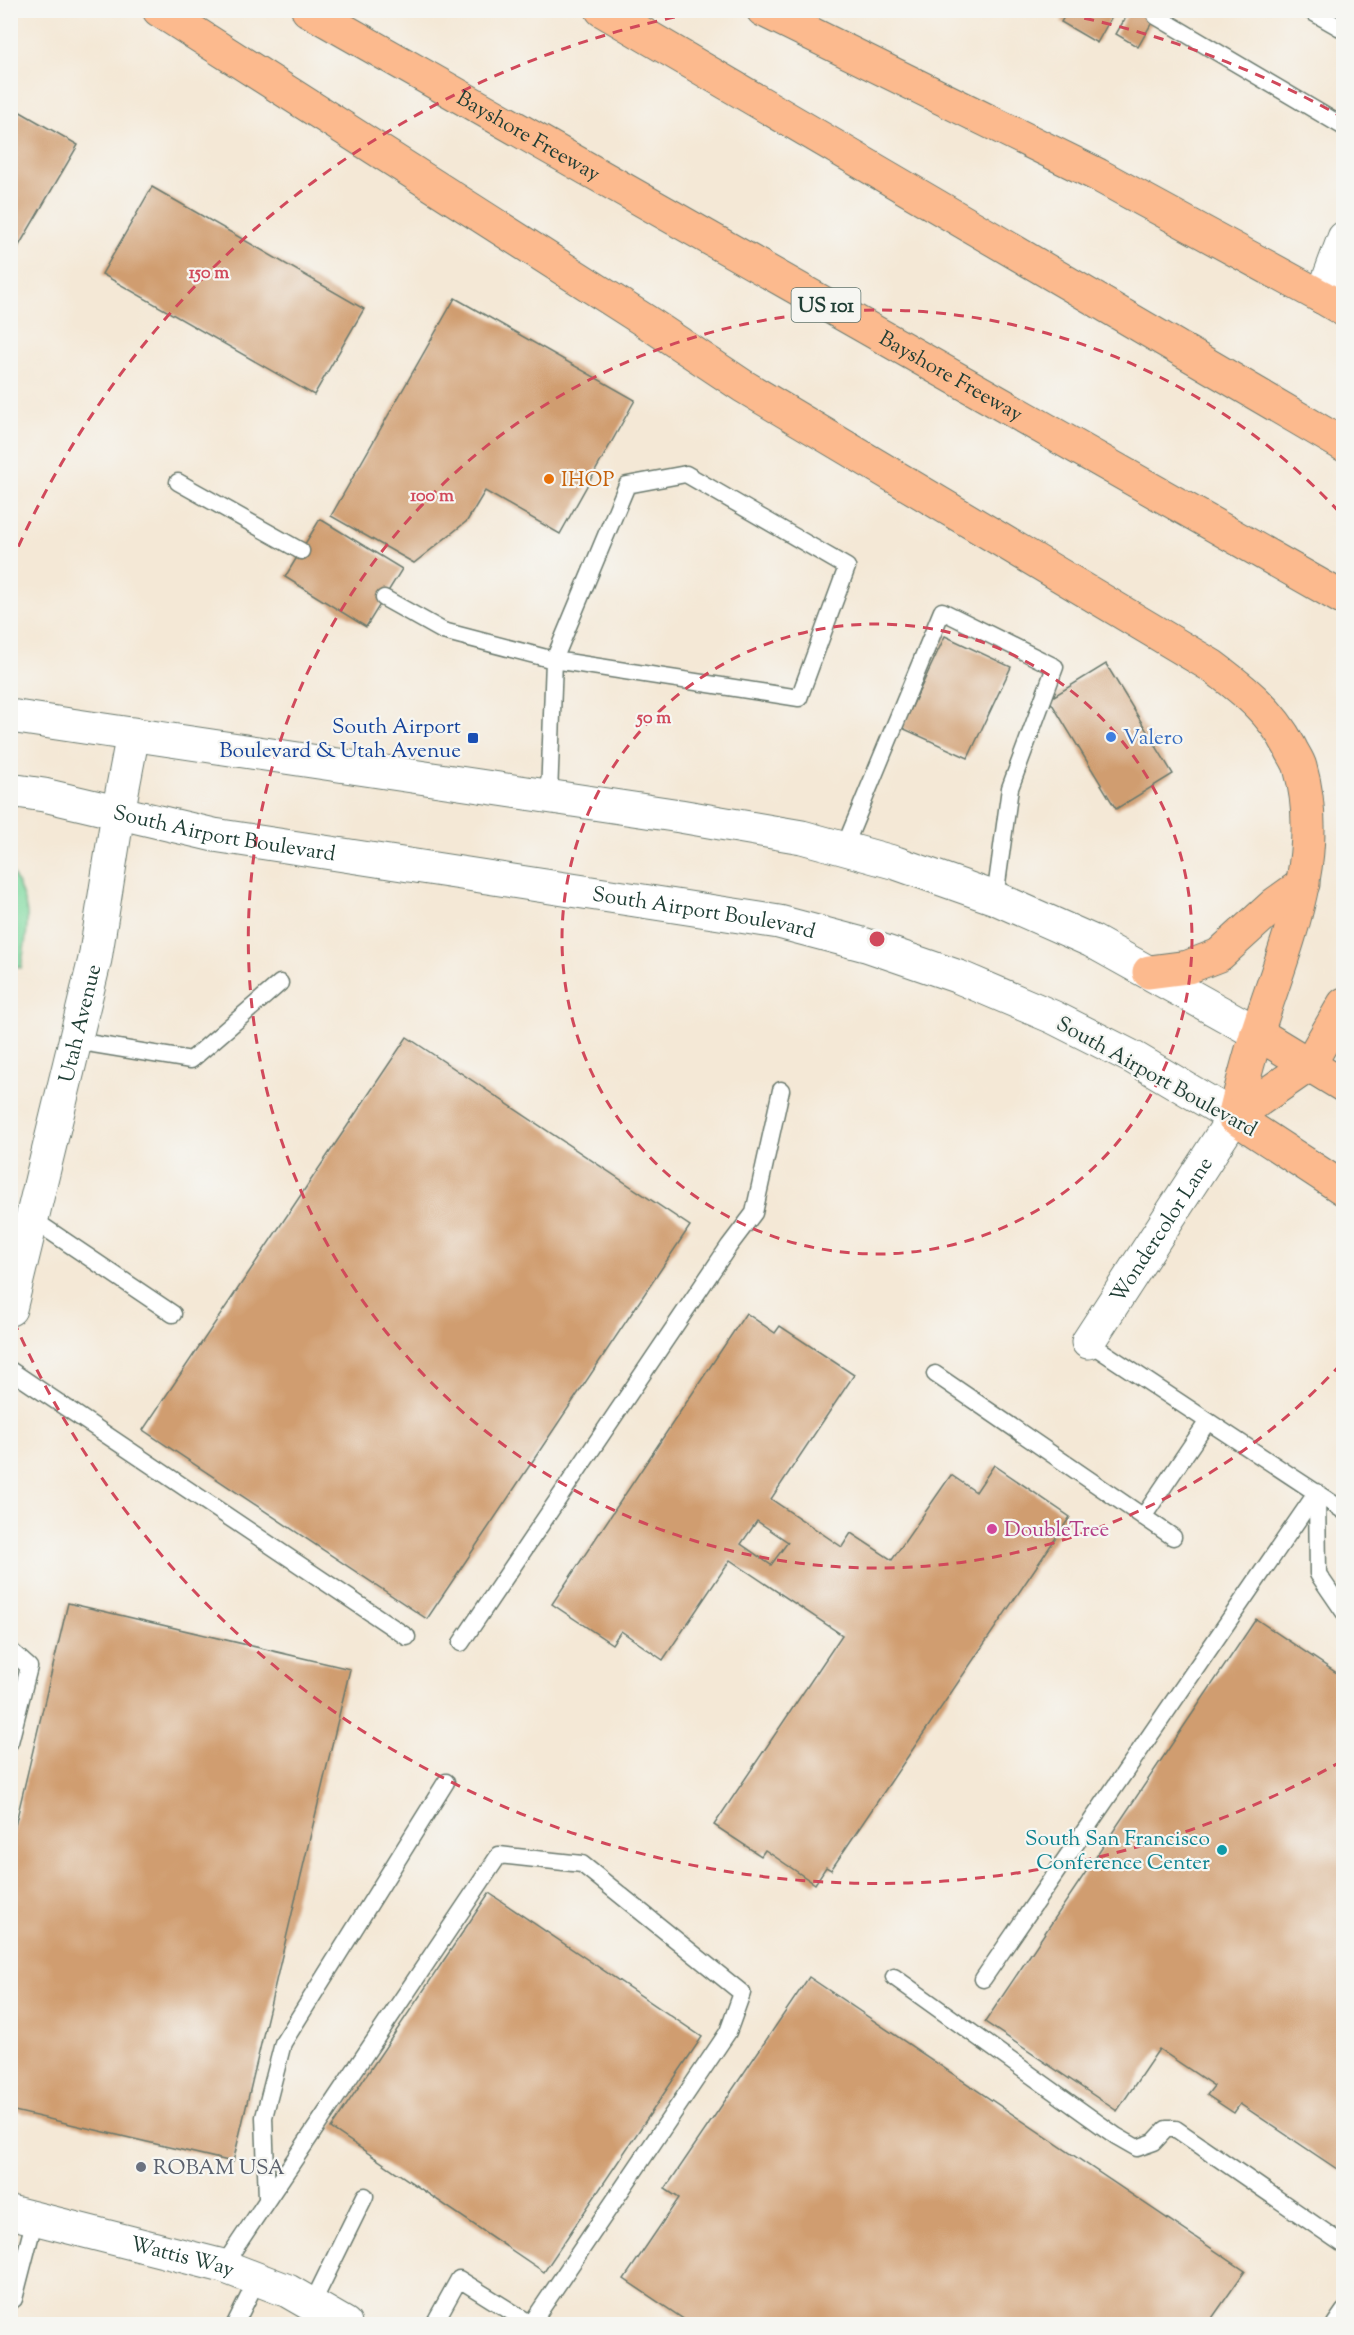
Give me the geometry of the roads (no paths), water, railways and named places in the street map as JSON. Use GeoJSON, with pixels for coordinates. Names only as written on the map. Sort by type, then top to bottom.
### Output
{"type":"FeatureCollection","features":[{"type":"Feature","properties":{"kind":"main road"},"geometry":{"type":"LineString","coordinates":[[159,10],[743,386],[1212,666],[1251,694],[1281,730],[1300,766],[1310,827],[1303,884],[1234,1117]]}},
{"type":"Feature","properties":{"kind":"main road","name":"Bayshore Freeway"},"geometry":{"type":"LineString","coordinates":[[308,10],[1344,599]]}},
{"type":"Feature","properties":{"kind":"main road"},"geometry":{"type":"LineString","coordinates":[[602,10],[1344,444]]}},
{"type":"Feature","properties":{"kind":"main road"},"geometry":{"type":"LineString","coordinates":[[763,10],[1098,175],[1333,303]]}},
{"type":"Feature","properties":{"kind":"main road"},"geometry":{"type":"LineString","coordinates":[[1149,972],[1188,967],[1218,955],[1275,904],[1303,884]]}},
{"type":"Feature","properties":{"kind":"main road"},"geometry":{"type":"LineString","coordinates":[[1234,1117],[1309,1065],[1344,1004]]}},
{"type":"Feature","properties":{"kind":"main road"},"geometry":{"type":"LineString","coordinates":[[1257,1033],[1344,1086]]}},
{"type":"Feature","properties":{"kind":"main road","name":"South Airport Boulevard"},"geometry":{"type":"LineString","coordinates":[[1234,1117],[1344,1189]]}},
{"type":"Feature","properties":{"kind":"street"},"geometry":{"type":"LineString","coordinates":[[1333,303],[1344,238]]}},
{"type":"Feature","properties":{"kind":"street"},"geometry":{"type":"LineString","coordinates":[[10,716],[680,816],[802,837],[896,863],[995,898],[1092,941],[1257,1033]]}},
{"type":"Feature","properties":{"kind":"street","name":"Utah Avenue"},"geometry":{"type":"LineString","coordinates":[[10,1309],[96,959],[118,813],[133,734]]}},
{"type":"Feature","properties":{"kind":"street","name":"South Airport Boulevard"},"geometry":{"type":"LineString","coordinates":[[10,790],[44,795],[242,840],[779,922],[866,945],[959,977],[1053,1017],[1134,1058],[1234,1117]]}},
{"type":"Feature","properties":{"kind":"street","name":"Wondercolor Lane"},"geometry":{"type":"LineString","coordinates":[[1088,1342],[1234,1117]]}},
{"type":"Feature","properties":{"kind":"street","name":"Wattis Way"},"geometry":{"type":"LineString","coordinates":[[23,2215],[223,2266],[258,2278],[312,2304],[345,2325]]}},
{"type":"Feature","properties":{"kind":"lane"},"geometry":{"type":"LineString","coordinates":[[1309,10],[1344,30]]}},
{"type":"Feature","properties":{"kind":"lane"},"geometry":{"type":"LineString","coordinates":[[1156,16],[1344,127]]}},
{"type":"Feature","properties":{"kind":"lane"},"geometry":{"type":"LineString","coordinates":[[384,598],[443,630],[554,660],[799,698],[847,567],[686,474],[627,485],[554,660],[549,796]]}},
{"type":"Feature","properties":{"kind":"lane"},"geometry":{"type":"LineString","coordinates":[[178,482],[300,551]]}},
{"type":"Feature","properties":{"kind":"lane"},"geometry":{"type":"LineString","coordinates":[[844,848],[942,611],[1055,668],[1010,788],[995,898]]}},
{"type":"Feature","properties":{"kind":"lane"},"geometry":{"type":"LineString","coordinates":[[75,1041],[191,1060],[280,983]]}},
{"type":"Feature","properties":{"kind":"lane"},"geometry":{"type":"LineString","coordinates":[[461,1643],[729,1246],[754,1213],[781,1090]]}},
{"type":"Feature","properties":{"kind":"lane"},"geometry":{"type":"LineString","coordinates":[[32,1219],[173,1314]]}},
{"type":"Feature","properties":{"kind":"lane"},"geometry":{"type":"LineString","coordinates":[[1088,1342],[1344,1511]]}},
{"type":"Feature","properties":{"kind":"lane"},"geometry":{"type":"LineString","coordinates":[[10,1370],[407,1637]]}},
{"type":"Feature","properties":{"kind":"lane"},"geometry":{"type":"LineString","coordinates":[[935,1374],[1173,1537]]}},
{"type":"Feature","properties":{"kind":"lane"},"geometry":{"type":"LineString","coordinates":[[1143,1517],[1208,1420]]}},
{"type":"Feature","properties":{"kind":"lane"},"geometry":{"type":"LineString","coordinates":[[1317,1492],[1318,1574],[1344,1612]]}},
{"type":"Feature","properties":{"kind":"lane"},"geometry":{"type":"LineString","coordinates":[[983,1979],[1317,1492]]}},
{"type":"Feature","properties":{"kind":"lane"},"geometry":{"type":"LineString","coordinates":[[10,1650],[29,1667],[10,1742]]}},
{"type":"Feature","properties":{"kind":"lane"},"geometry":{"type":"LineString","coordinates":[[267,2199],[264,2117],[283,2043],[446,1782]]}},
{"type":"Feature","properties":{"kind":"lane"},"geometry":{"type":"LineString","coordinates":[[223,2266],[499,1855],[582,1864],[742,1993],[728,2032],[531,2325],[459,2278],[434,2325]]}},
{"type":"Feature","properties":{"kind":"lane"},"geometry":{"type":"LineString","coordinates":[[894,1977],[1116,2136],[1137,2148],[1154,2142],[1166,2129],[1176,2128],[1344,2245]]}},
{"type":"Feature","properties":{"kind":"lane"},"geometry":{"type":"LineString","coordinates":[[312,2304],[365,2196]]}},
{"type":"Feature","properties":{"kind":"lane"},"geometry":{"type":"LineString","coordinates":[[14,2299],[23,2215]]}},
{"type":"Feature","properties":{"kind":"lane"},"geometry":{"type":"LineString","coordinates":[[235,2325],[258,2278]]}},
{"type":"Feature","properties":{"kind":"lane"},"geometry":{"type":"LineString","coordinates":[[1335,2325],[1344,2311]]}},
{"type":"Feature","properties":{"kind":"place","name":"IHOP"},"geometry":{"type":"Point","coordinates":[549,479]}},
{"type":"Feature","properties":{"kind":"place","name":"Valero"},"geometry":{"type":"Point","coordinates":[1111,737]}},
{"type":"Feature","properties":{"kind":"place","name":"South Airport Boulevard & Utah Avenue"},"geometry":{"type":"Point","coordinates":[473,738]}},
{"type":"Feature","properties":{"kind":"place","name":"DoubleTree"},"geometry":{"type":"Point","coordinates":[992,1529]}},
{"type":"Feature","properties":{"kind":"place","name":"South San Francisco Conference Center"},"geometry":{"type":"Point","coordinates":[1222,1850]}},
{"type":"Feature","properties":{"kind":"place","name":"ROBAM USA"},"geometry":{"type":"Point","coordinates":[141,2167]}}]}
